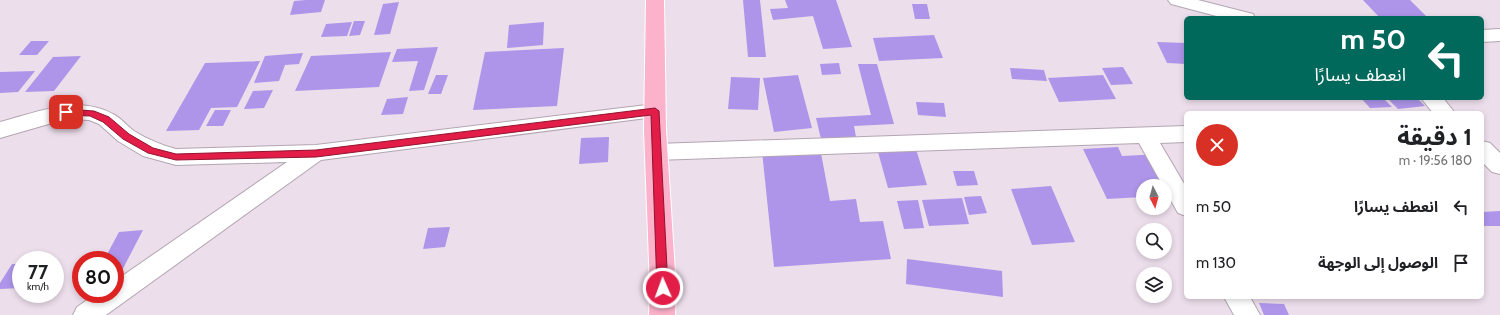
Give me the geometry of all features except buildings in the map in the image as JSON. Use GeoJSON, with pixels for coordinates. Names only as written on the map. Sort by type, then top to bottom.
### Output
{"type":"FeatureCollection","features":[{"type":"Feature","properties":{"kind":"highway"},"geometry":{"type":"LineString","coordinates":[[655,0],[655,111],[663,288],[662,315]]}},
{"type":"Feature","properties":{"kind":"street"},"geometry":{"type":"LineString","coordinates":[[1177,0],[1238,16]]}},
{"type":"Feature","properties":{"kind":"street"},"geometry":{"type":"LineString","coordinates":[[1484,36],[1500,35]]}},
{"type":"Feature","properties":{"kind":"street"},"geometry":{"type":"LineString","coordinates":[[1433,100],[1443,111]]}},
{"type":"Feature","properties":{"kind":"street"},"geometry":{"type":"LineString","coordinates":[[0,130],[66,112],[91,113],[106,119],[126,136],[151,150],[176,157],[316,153],[655,111]]}},
{"type":"Feature","properties":{"kind":"street"},"geometry":{"type":"LineString","coordinates":[[656,152],[1184,134]]}},
{"type":"Feature","properties":{"kind":"street"},"geometry":{"type":"LineString","coordinates":[[1145,135],[1184,203]]}},
{"type":"Feature","properties":{"kind":"street"},"geometry":{"type":"LineString","coordinates":[[1484,151],[1500,166]]}},
{"type":"Feature","properties":{"kind":"street"},"geometry":{"type":"LineString","coordinates":[[86,315],[316,153]]}},
{"type":"Feature","properties":{"kind":"street"},"geometry":{"type":"LineString","coordinates":[[1238,299],[1247,315]]}},
{"type":"Feature","properties":{"kind":"route"},"geometry":{"type":"LineString","coordinates":[[66,112],[91,113],[106,119],[126,136],[151,150],[176,157],[316,153],[655,111],[663,288]]}}]}
